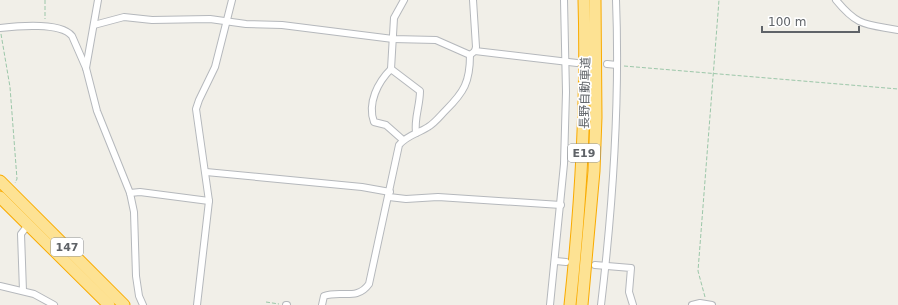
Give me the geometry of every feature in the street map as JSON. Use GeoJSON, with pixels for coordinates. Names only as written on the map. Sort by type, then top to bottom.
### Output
{"type":"FeatureCollection","features":[{"type":"Feature","properties":{"kind":"highway","name":"長野自動車道"},"geometry":{"type":"LineString","coordinates":[[570,305],[578,225],[585,117],[584,0]]}},
{"type":"Feature","properties":{"kind":"highway","name":"長野自動車道"},"geometry":{"type":"LineString","coordinates":[[582,305],[596,140],[597,61],[595,0]]}},
{"type":"Feature","properties":{"kind":"highway","name":"147"},"geometry":{"type":"LineString","coordinates":[[0,181],[124,305]]}},
{"type":"Feature","properties":{"kind":"highway","name":"147"},"geometry":{"type":"LineString","coordinates":[[0,197],[108,305]]}},
{"type":"Feature","properties":{"kind":"street"},"geometry":{"type":"LineString","coordinates":[[86,68],[98,0]]}},
{"type":"Feature","properties":{"kind":"street"},"geometry":{"type":"LineString","coordinates":[[196,305],[209,201],[196,109],[198,100],[215,67],[232,0]]}},
{"type":"Feature","properties":{"kind":"street"},"geometry":{"type":"LineString","coordinates":[[403,140],[386,125],[374,122],[372,116],[373,98],[380,82],[391,69],[394,18],[404,0]]}},
{"type":"Feature","properties":{"kind":"street"},"geometry":{"type":"LineString","coordinates":[[322,305],[324,296],[330,294],[359,294],[364,291],[369,284],[389,194],[396,152],[403,140],[427,128],[436,121],[460,96],[468,80],[473,53],[473,0]]}},
{"type":"Feature","properties":{"kind":"street"},"geometry":{"type":"LineString","coordinates":[[550,305],[561,205],[566,63],[564,0]]}},
{"type":"Feature","properties":{"kind":"street"},"geometry":{"type":"LineString","coordinates":[[601,305],[606,265],[613,170],[617,65],[616,0]]}},
{"type":"Feature","properties":{"kind":"street"},"geometry":{"type":"LineString","coordinates":[[836,0],[846,12],[858,22],[878,28],[898,30]]}},
{"type":"Feature","properties":{"kind":"street"},"geometry":{"type":"LineString","coordinates":[[94,25],[124,17],[152,20],[226,20],[246,24],[282,25],[393,39],[436,40],[473,53],[578,63]]}},
{"type":"Feature","properties":{"kind":"street"},"geometry":{"type":"LineString","coordinates":[[0,29],[17,26],[45,27],[68,32],[86,68],[96,111],[130,193],[134,212],[136,276],[139,296],[143,305]]}},
{"type":"Feature","properties":{"kind":"street"},"geometry":{"type":"LineString","coordinates":[[607,64],[617,65]]}},
{"type":"Feature","properties":{"kind":"street"},"geometry":{"type":"LineString","coordinates":[[391,69],[420,92],[420,104],[415,124],[416,133]]}},
{"type":"Feature","properties":{"kind":"street"},"geometry":{"type":"LineString","coordinates":[[206,172],[362,187],[406,199],[438,197],[561,205]]}},
{"type":"Feature","properties":{"kind":"street"},"geometry":{"type":"LineString","coordinates":[[130,193],[140,192],[209,201]]}},
{"type":"Feature","properties":{"kind":"street"},"geometry":{"type":"LineString","coordinates":[[23,291],[21,234],[28,225]]}},
{"type":"Feature","properties":{"kind":"street"},"geometry":{"type":"LineString","coordinates":[[556,261],[566,262]]}},
{"type":"Feature","properties":{"kind":"street"},"geometry":{"type":"LineString","coordinates":[[595,265],[631,268],[629,292],[633,305]]}},
{"type":"Feature","properties":{"kind":"street"},"geometry":{"type":"LineString","coordinates":[[0,286],[41,297],[54,305]]}},
{"type":"Feature","properties":{"kind":"street"},"geometry":{"type":"LineString","coordinates":[[135,305],[139,296]]}},
{"type":"Feature","properties":{"kind":"street"},"geometry":{"type":"LineString","coordinates":[[692,305],[709,304]]}},
{"type":"Feature","properties":{"kind":"path"},"geometry":{"type":"LineString","coordinates":[[45,0],[45,27]]}},
{"type":"Feature","properties":{"kind":"path"},"geometry":{"type":"LineString","coordinates":[[709,304],[698,271],[719,0]]}},
{"type":"Feature","properties":{"kind":"path"},"geometry":{"type":"LineString","coordinates":[[0,29],[10,87],[17,179],[9,190]]}},
{"type":"Feature","properties":{"kind":"path"},"geometry":{"type":"LineString","coordinates":[[617,65],[898,89]]}},
{"type":"Feature","properties":{"kind":"path"},"geometry":{"type":"LineString","coordinates":[[266,302],[286,305]]}}]}
